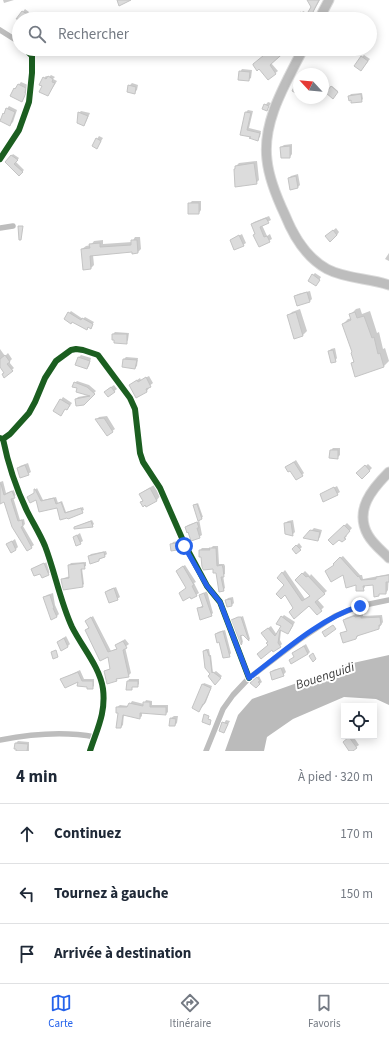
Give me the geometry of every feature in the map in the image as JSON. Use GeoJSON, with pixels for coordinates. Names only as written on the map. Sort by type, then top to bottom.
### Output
{"type":"FeatureCollection","features":[{"type":"Feature","properties":{"kind":"highway"},"geometry":{"type":"LineString","coordinates":[[322,12],[329,0]]}},
{"type":"Feature","properties":{"kind":"highway"},"geometry":{"type":"LineString","coordinates":[[300,56],[274,112],[268,136],[267,161],[275,190],[295,236],[302,246],[321,265],[328,270],[340,274],[389,285]]}},
{"type":"Feature","properties":{"kind":"highway"},"geometry":{"type":"LineString","coordinates":[[389,472],[371,492],[362,512],[364,528],[369,536],[389,558]]}},
{"type":"Feature","properties":{"kind":"street"},"geometry":{"type":"LineString","coordinates":[[0,30],[12,38]]}},
{"type":"Feature","properties":{"kind":"street"},"geometry":{"type":"LineString","coordinates":[[0,159],[20,130],[29,102],[32,56]]}},
{"type":"Feature","properties":{"kind":"street"},"geometry":{"type":"LineString","coordinates":[[0,228],[13,226]]}},
{"type":"Feature","properties":{"kind":"street"},"geometry":{"type":"LineString","coordinates":[[90,751],[100,726],[103,713],[103,688],[93,663],[72,626],[44,544],[27,510],[11,471],[1,438],[10,434],[29,413],[45,378],[56,361],[71,350],[83,350],[98,355],[130,398],[135,408],[140,453],[143,462],[160,488],[184,546],[207,586],[220,602],[249,678]]}},
{"type":"Feature","properties":{"kind":"street"},"geometry":{"type":"LineString","coordinates":[[206,751],[223,709],[233,695],[249,678],[299,640],[335,616],[360,606],[389,600]]}},
{"type":"Feature","properties":{"kind":"street"},"geometry":{"type":"LineString","coordinates":[[0,740],[18,736],[77,733],[95,737]]}},
{"type":"Feature","properties":{"kind":"shaded area"},"geometry":{"type":"Polygon","coordinates":[[[389,655],[389,705],[376,699],[344,697],[293,719],[267,737],[264,751],[225,751],[238,715],[252,699],[297,683],[324,678],[344,665],[389,655]]]}},
{"type":"Feature","properties":{"kind":"building"},"geometry":{"type":"Polygon","coordinates":[[[117,0],[131,0],[119,6],[117,0]]]}},
{"type":"Feature","properties":{"kind":"building"},"geometry":{"type":"Polygon","coordinates":[[[307,0],[319,0],[313,12],[308,12],[311,7],[307,0]]]}},
{"type":"Feature","properties":{"kind":"building"},"geometry":{"type":"Polygon","coordinates":[[[263,56],[280,56],[270,65],[276,74],[268,80],[259,69],[257,71],[253,64],[263,56]]]}},
{"type":"Feature","properties":{"kind":"building"},"geometry":{"type":"Polygon","coordinates":[[[361,56],[368,61],[361,71],[354,66],[361,56]]]}},
{"type":"Feature","properties":{"kind":"building"},"geometry":{"type":"Polygon","coordinates":[[[239,71],[250,72],[249,81],[238,80],[239,71]]]}},
{"type":"Feature","properties":{"kind":"building"},"geometry":{"type":"Polygon","coordinates":[[[48,76],[53,79],[52,82],[55,83],[48,96],[39,92],[42,86],[39,85],[43,77],[46,79],[48,76]]]}},
{"type":"Feature","properties":{"kind":"building"},"geometry":{"type":"Polygon","coordinates":[[[18,84],[26,88],[26,93],[22,102],[10,96],[18,84]]]}},
{"type":"Feature","properties":{"kind":"building"},"geometry":{"type":"Polygon","coordinates":[[[128,85],[136,87],[135,94],[127,92],[128,85]]]}},
{"type":"Feature","properties":{"kind":"building"},"geometry":{"type":"Polygon","coordinates":[[[331,86],[338,92],[333,99],[329,96],[329,89],[331,86]]]}},
{"type":"Feature","properties":{"kind":"building"},"geometry":{"type":"Polygon","coordinates":[[[361,94],[362,102],[351,103],[351,100],[349,101],[348,96],[361,94]]]}},
{"type":"Feature","properties":{"kind":"building"},"geometry":{"type":"Polygon","coordinates":[[[264,104],[269,106],[267,111],[262,109],[264,104]]]}},
{"type":"Feature","properties":{"kind":"building"},"geometry":{"type":"Polygon","coordinates":[[[6,108],[15,112],[10,126],[0,121],[6,108]]]}},
{"type":"Feature","properties":{"kind":"building"},"geometry":{"type":"Polygon","coordinates":[[[78,112],[88,116],[84,126],[77,123],[78,112]]]}},
{"type":"Feature","properties":{"kind":"building"},"geometry":{"type":"Polygon","coordinates":[[[245,112],[251,113],[247,130],[260,133],[258,141],[249,138],[251,137],[240,135],[245,112]]]}},
{"type":"Feature","properties":{"kind":"building"},"geometry":{"type":"Polygon","coordinates":[[[96,138],[101,141],[97,149],[92,146],[96,138]]]}},
{"type":"Feature","properties":{"kind":"building"},"geometry":{"type":"Polygon","coordinates":[[[290,146],[290,158],[281,158],[280,147],[290,146]]]}},
{"type":"Feature","properties":{"kind":"building"},"geometry":{"type":"Polygon","coordinates":[[[11,155],[18,160],[14,164],[23,172],[19,176],[5,162],[11,155]]]}},
{"type":"Feature","properties":{"kind":"building"},"geometry":{"type":"Polygon","coordinates":[[[254,163],[257,184],[235,187],[235,166],[254,163]]]}},
{"type":"Feature","properties":{"kind":"building"},"geometry":{"type":"Polygon","coordinates":[[[296,176],[298,188],[290,190],[288,178],[296,176]]]}},
{"type":"Feature","properties":{"kind":"building"},"geometry":{"type":"Polygon","coordinates":[[[188,203],[199,203],[199,214],[188,214],[188,203]]]}},
{"type":"Feature","properties":{"kind":"building"},"geometry":{"type":"Polygon","coordinates":[[[266,218],[269,223],[260,227],[264,237],[267,236],[270,242],[259,247],[253,235],[255,234],[251,224],[266,218]]]}},
{"type":"Feature","properties":{"kind":"building"},"geometry":{"type":"Polygon","coordinates":[[[18,226],[23,226],[21,240],[19,240],[18,226]]]}},
{"type":"Feature","properties":{"kind":"building"},"geometry":{"type":"Polygon","coordinates":[[[333,230],[337,235],[330,242],[325,236],[333,230]]]}},
{"type":"Feature","properties":{"kind":"building"},"geometry":{"type":"Polygon","coordinates":[[[239,235],[244,246],[234,250],[230,240],[239,235]]]}},
{"type":"Feature","properties":{"kind":"building"},"geometry":{"type":"Polygon","coordinates":[[[131,240],[137,240],[138,253],[132,254],[132,252],[90,256],[91,269],[83,270],[81,249],[90,248],[89,244],[100,243],[100,247],[131,245],[131,240]]]}},
{"type":"Feature","properties":{"kind":"building"},"geometry":{"type":"Polygon","coordinates":[[[312,274],[320,280],[316,286],[308,281],[312,274]]]}},
{"type":"Feature","properties":{"kind":"building"},"geometry":{"type":"Polygon","coordinates":[[[307,292],[310,302],[297,306],[294,296],[307,292]]]}},
{"type":"Feature","properties":{"kind":"building"},"geometry":{"type":"Polygon","coordinates":[[[68,312],[81,320],[82,318],[93,324],[91,329],[88,327],[87,330],[72,322],[71,324],[64,319],[68,312]]]}},
{"type":"Feature","properties":{"kind":"building"},"geometry":{"type":"Polygon","coordinates":[[[296,312],[303,336],[294,339],[287,315],[296,312]]]}},
{"type":"Feature","properties":{"kind":"building"},"geometry":{"type":"Polygon","coordinates":[[[355,312],[357,318],[364,316],[372,338],[374,337],[378,354],[380,353],[384,367],[355,377],[351,363],[354,362],[352,352],[342,324],[351,320],[349,314],[355,312]]]}},
{"type":"Feature","properties":{"kind":"building"},"geometry":{"type":"Polygon","coordinates":[[[112,334],[127,334],[127,344],[114,343],[114,340],[112,340],[112,334]]]}},
{"type":"Feature","properties":{"kind":"building"},"geometry":{"type":"Polygon","coordinates":[[[333,350],[336,362],[331,363],[328,351],[333,350]]]}},
{"type":"Feature","properties":{"kind":"building"},"geometry":{"type":"Polygon","coordinates":[[[5,355],[10,362],[7,364],[13,371],[4,378],[2,374],[4,373],[0,367],[0,359],[5,355]]]}},
{"type":"Feature","properties":{"kind":"building"},"geometry":{"type":"Polygon","coordinates":[[[78,357],[90,361],[87,369],[75,365],[78,357]]]}},
{"type":"Feature","properties":{"kind":"building"},"geometry":{"type":"Polygon","coordinates":[[[123,359],[137,360],[135,369],[122,367],[123,359]]]}},
{"type":"Feature","properties":{"kind":"building"},"geometry":{"type":"Polygon","coordinates":[[[146,377],[151,387],[146,389],[147,392],[136,398],[129,385],[146,377]]]}},
{"type":"Feature","properties":{"kind":"building"},"geometry":{"type":"Polygon","coordinates":[[[74,382],[87,387],[95,394],[84,405],[76,406],[75,399],[90,396],[76,392],[77,388],[72,387],[74,382]]]}},
{"type":"Feature","properties":{"kind":"building"},"geometry":{"type":"Polygon","coordinates":[[[111,387],[115,392],[108,397],[104,392],[111,387]]]}},
{"type":"Feature","properties":{"kind":"building"},"geometry":{"type":"Polygon","coordinates":[[[60,399],[70,405],[67,410],[65,409],[61,416],[53,411],[60,399]]]}},
{"type":"Feature","properties":{"kind":"building"},"geometry":{"type":"Polygon","coordinates":[[[104,418],[113,432],[107,436],[95,419],[104,418]]]}},
{"type":"Feature","properties":{"kind":"building"},"geometry":{"type":"Polygon","coordinates":[[[330,450],[338,450],[338,459],[329,458],[330,450]]]}},
{"type":"Feature","properties":{"kind":"building"},"geometry":{"type":"Polygon","coordinates":[[[294,462],[303,476],[296,480],[290,471],[288,472],[285,467],[294,462]]]}},
{"type":"Feature","properties":{"kind":"building"},"geometry":{"type":"Polygon","coordinates":[[[25,465],[29,475],[20,478],[17,468],[25,465]]]}},
{"type":"Feature","properties":{"kind":"building"},"geometry":{"type":"Polygon","coordinates":[[[365,465],[370,471],[362,479],[356,473],[365,465]]]}},
{"type":"Feature","properties":{"kind":"building"},"geometry":{"type":"Polygon","coordinates":[[[0,484],[4,495],[12,491],[15,498],[11,499],[18,521],[22,520],[23,526],[21,527],[32,548],[27,551],[12,527],[4,502],[0,504],[0,484]]]}},
{"type":"Feature","properties":{"kind":"building"},"geometry":{"type":"Polygon","coordinates":[[[334,487],[338,495],[323,502],[320,494],[334,487]]]}},
{"type":"Feature","properties":{"kind":"building"},"geometry":{"type":"Polygon","coordinates":[[[150,488],[157,501],[143,507],[140,502],[143,501],[139,494],[150,488]]]}},
{"type":"Feature","properties":{"kind":"building"},"geometry":{"type":"Polygon","coordinates":[[[34,489],[41,501],[54,498],[56,504],[61,502],[65,513],[81,508],[83,513],[68,519],[60,520],[57,508],[39,512],[36,500],[30,503],[27,497],[34,493],[34,489]]]}},
{"type":"Feature","properties":{"kind":"building"},"geometry":{"type":"Polygon","coordinates":[[[197,504],[202,519],[198,521],[193,505],[197,504]]]}},
{"type":"Feature","properties":{"kind":"building"},"geometry":{"type":"Polygon","coordinates":[[[91,521],[93,527],[74,529],[74,527],[91,521]]]}},
{"type":"Feature","properties":{"kind":"building"},"geometry":{"type":"Polygon","coordinates":[[[197,522],[200,538],[191,541],[185,527],[197,522]]]}},
{"type":"Feature","properties":{"kind":"building"},"geometry":{"type":"Polygon","coordinates":[[[291,522],[293,536],[285,534],[284,523],[291,522]]]}},
{"type":"Feature","properties":{"kind":"building"},"geometry":{"type":"Polygon","coordinates":[[[344,525],[350,531],[344,538],[346,539],[342,542],[339,540],[333,545],[328,540],[344,525]]]}},
{"type":"Feature","properties":{"kind":"building"},"geometry":{"type":"Polygon","coordinates":[[[310,530],[320,532],[318,541],[303,538],[310,530]]]}},
{"type":"Feature","properties":{"kind":"building"},"geometry":{"type":"Polygon","coordinates":[[[77,535],[81,544],[76,546],[73,537],[77,535]]]}},
{"type":"Feature","properties":{"kind":"building"},"geometry":{"type":"Polygon","coordinates":[[[12,541],[16,550],[11,553],[6,544],[12,541]]]}},
{"type":"Feature","properties":{"kind":"building"},"geometry":{"type":"Polygon","coordinates":[[[176,543],[177,550],[171,551],[170,544],[176,543]]]}},
{"type":"Feature","properties":{"kind":"building"},"geometry":{"type":"Polygon","coordinates":[[[296,545],[301,550],[296,554],[292,549],[296,545]]]}},
{"type":"Feature","properties":{"kind":"building"},"geometry":{"type":"Polygon","coordinates":[[[209,548],[216,548],[217,566],[222,565],[224,577],[221,577],[224,591],[219,592],[216,573],[213,573],[213,569],[203,570],[201,557],[199,557],[199,550],[210,550],[209,548]]]}},
{"type":"Feature","properties":{"kind":"building"},"geometry":{"type":"Polygon","coordinates":[[[104,552],[105,557],[90,564],[88,556],[104,552]]]}},
{"type":"Feature","properties":{"kind":"building"},"geometry":{"type":"Polygon","coordinates":[[[340,557],[358,577],[359,576],[361,580],[376,579],[376,577],[389,575],[389,582],[386,582],[386,594],[379,594],[379,596],[374,597],[373,585],[363,586],[364,591],[356,591],[356,585],[346,588],[343,575],[331,582],[325,571],[334,565],[333,564],[340,557]]]}},
{"type":"Feature","properties":{"kind":"building"},"geometry":{"type":"Polygon","coordinates":[[[44,563],[49,575],[42,578],[40,574],[34,576],[31,569],[44,563]]]}},
{"type":"Feature","properties":{"kind":"building"},"geometry":{"type":"Polygon","coordinates":[[[84,563],[85,569],[81,569],[83,587],[63,590],[61,579],[69,578],[68,565],[84,563]]]}},
{"type":"Feature","properties":{"kind":"building"},"geometry":{"type":"Polygon","coordinates":[[[183,566],[194,585],[192,586],[197,596],[191,599],[190,597],[183,601],[179,593],[186,588],[176,571],[183,566]]]}},
{"type":"Feature","properties":{"kind":"building"},"geometry":{"type":"Polygon","coordinates":[[[282,572],[302,601],[310,596],[295,580],[302,573],[306,577],[308,576],[325,594],[315,602],[322,611],[317,615],[309,606],[294,619],[289,612],[293,608],[285,595],[281,599],[276,594],[284,585],[277,578],[282,572]]]}},
{"type":"Feature","properties":{"kind":"building"},"geometry":{"type":"Polygon","coordinates":[[[114,588],[118,600],[109,603],[105,592],[114,588]]]}},
{"type":"Feature","properties":{"kind":"building"},"geometry":{"type":"Polygon","coordinates":[[[204,593],[212,616],[200,620],[197,608],[203,607],[199,595],[204,593]]]}},
{"type":"Feature","properties":{"kind":"building"},"geometry":{"type":"Polygon","coordinates":[[[50,595],[57,617],[51,620],[43,597],[50,595]]]}},
{"type":"Feature","properties":{"kind":"building"},"geometry":{"type":"Polygon","coordinates":[[[231,599],[232,606],[227,607],[225,600],[231,599]]]}},
{"type":"Feature","properties":{"kind":"building"},"geometry":{"type":"Polygon","coordinates":[[[281,616],[293,625],[288,634],[280,630],[278,643],[281,647],[273,652],[272,650],[261,659],[257,654],[268,645],[266,643],[268,642],[261,633],[268,628],[275,636],[281,626],[276,624],[281,616]]]}},
{"type":"Feature","properties":{"kind":"building"},"geometry":{"type":"Polygon","coordinates":[[[354,616],[361,616],[361,618],[380,617],[381,625],[379,625],[379,629],[357,636],[356,639],[343,643],[340,633],[347,631],[343,620],[354,616]]]}},
{"type":"Feature","properties":{"kind":"building"},"geometry":{"type":"Polygon","coordinates":[[[91,617],[108,652],[117,649],[115,645],[123,641],[127,648],[123,650],[129,677],[116,679],[117,681],[107,684],[104,671],[110,669],[108,657],[100,661],[85,630],[89,628],[85,621],[91,617]]]}},
{"type":"Feature","properties":{"kind":"building"},"geometry":{"type":"Polygon","coordinates":[[[241,617],[249,641],[243,635],[240,636],[241,645],[231,620],[241,617]]]}},
{"type":"Feature","properties":{"kind":"building"},"geometry":{"type":"Polygon","coordinates":[[[333,625],[336,629],[325,637],[322,632],[333,625]]]}},
{"type":"Feature","properties":{"kind":"building"},"geometry":{"type":"Polygon","coordinates":[[[223,631],[230,657],[223,658],[219,642],[217,643],[215,634],[223,631]]]}},
{"type":"Feature","properties":{"kind":"building"},"geometry":{"type":"Polygon","coordinates":[[[64,638],[68,647],[61,651],[57,642],[64,638]]]}},
{"type":"Feature","properties":{"kind":"building"},"geometry":{"type":"Polygon","coordinates":[[[304,646],[308,654],[291,664],[289,660],[294,657],[292,653],[304,646]]]}},
{"type":"Feature","properties":{"kind":"building"},"geometry":{"type":"Polygon","coordinates":[[[56,650],[58,657],[53,659],[51,652],[56,650]]]}},
{"type":"Feature","properties":{"kind":"building"},"geometry":{"type":"Polygon","coordinates":[[[207,650],[210,656],[212,673],[213,672],[221,678],[215,685],[208,676],[210,674],[205,668],[203,651],[207,650]]]}},
{"type":"Feature","properties":{"kind":"building"},"geometry":{"type":"Polygon","coordinates":[[[313,653],[316,659],[313,662],[309,656],[313,653]]]}},
{"type":"Feature","properties":{"kind":"building"},"geometry":{"type":"Polygon","coordinates":[[[281,668],[284,676],[272,680],[270,672],[281,668]]]}},
{"type":"Feature","properties":{"kind":"building"},"geometry":{"type":"Polygon","coordinates":[[[78,672],[82,681],[93,681],[93,689],[77,686],[78,682],[65,688],[60,679],[78,672]]]}},
{"type":"Feature","properties":{"kind":"building"},"geometry":{"type":"Polygon","coordinates":[[[257,677],[260,684],[256,688],[250,683],[257,677]]]}},
{"type":"Feature","properties":{"kind":"building"},"geometry":{"type":"Polygon","coordinates":[[[127,681],[138,681],[138,687],[132,687],[132,690],[126,690],[127,681]]]}},
{"type":"Feature","properties":{"kind":"building"},"geometry":{"type":"Polygon","coordinates":[[[202,684],[211,688],[199,712],[192,708],[202,684]]]}},
{"type":"Feature","properties":{"kind":"building"},"geometry":{"type":"Polygon","coordinates":[[[143,702],[150,702],[150,707],[166,707],[166,715],[140,713],[140,719],[123,715],[121,728],[116,728],[118,713],[116,713],[116,707],[127,707],[129,703],[143,706],[143,702]]]}},
{"type":"Feature","properties":{"kind":"building"},"geometry":{"type":"Polygon","coordinates":[[[204,714],[209,716],[208,719],[211,720],[210,725],[202,722],[204,714]]]}},
{"type":"Feature","properties":{"kind":"building"},"geometry":{"type":"Polygon","coordinates":[[[170,718],[176,719],[175,726],[169,726],[170,718]]]}},
{"type":"Feature","properties":{"kind":"building"},"geometry":{"type":"Polygon","coordinates":[[[222,722],[228,724],[224,733],[219,731],[222,722]]]}},
{"type":"Feature","properties":{"kind":"building"},"geometry":{"type":"Polygon","coordinates":[[[347,739],[350,739],[357,748],[353,751],[349,751],[343,742],[347,739]]]}},
{"type":"Feature","properties":{"kind":"building"},"geometry":{"type":"Polygon","coordinates":[[[15,743],[28,744],[27,751],[16,751],[16,749],[14,749],[15,743]]]}},
{"type":"Feature","properties":{"kind":"cycle path"},"geometry":{"type":"LineString","coordinates":[[0,159],[19,130],[29,102],[32,56]]}},
{"type":"Feature","properties":{"kind":"cycle path"},"geometry":{"type":"LineString","coordinates":[[3,439],[10,434],[29,413],[45,378],[56,361],[71,350],[76,349],[98,355],[130,398],[135,409],[140,453],[143,462],[160,488],[185,545],[207,586],[220,602],[249,678]]}},
{"type":"Feature","properties":{"kind":"cycle path"},"geometry":{"type":"LineString","coordinates":[[0,438],[3,439],[19,494],[45,546],[72,627],[95,665],[101,681],[104,698],[102,713],[90,751]]}},
{"type":"Feature","properties":{"kind":"route"},"geometry":{"type":"LineString","coordinates":[[184,546],[207,586],[220,602],[235,645],[249,678],[299,640],[335,616],[360,606]]}},
{"type":"Feature","properties":{"kind":"water label","name":"Bouenguidi"},"geometry":{"type":"Point","coordinates":[325,676]}}]}
